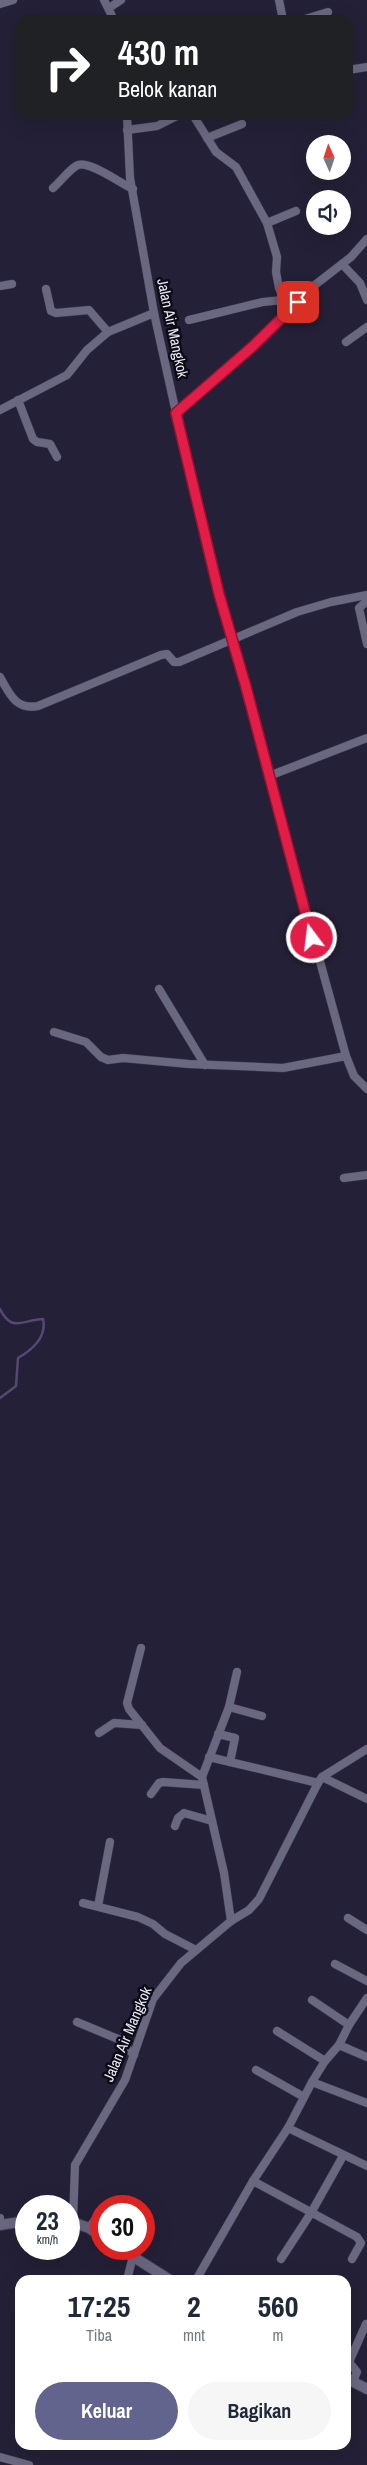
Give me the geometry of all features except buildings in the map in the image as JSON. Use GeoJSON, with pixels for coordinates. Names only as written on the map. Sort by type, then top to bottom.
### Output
{"type":"FeatureCollection","features":[{"type":"Feature","properties":{"kind":"main road"},"geometry":{"type":"LineString","coordinates":[[0,2218],[11,2222]]}},
{"type":"Feature","properties":{"kind":"main road"},"geometry":{"type":"LineString","coordinates":[[0,2225],[15,2222]]}},
{"type":"Feature","properties":{"kind":"main road"},"geometry":{"type":"LineString","coordinates":[[80,2224],[89,2228]]}},
{"type":"Feature","properties":{"kind":"main road"},"geometry":{"type":"LineString","coordinates":[[139,2260],[162,2275]]}},
{"type":"Feature","properties":{"kind":"main road"},"geometry":{"type":"LineString","coordinates":[[351,2380],[367,2389]]}},
{"type":"Feature","properties":{"kind":"street"},"geometry":{"type":"LineString","coordinates":[[0,4],[13,0]]}},
{"type":"Feature","properties":{"kind":"street"},"geometry":{"type":"LineString","coordinates":[[104,0],[112,15]]}},
{"type":"Feature","properties":{"kind":"street"},"geometry":{"type":"LineString","coordinates":[[109,8],[121,0]]}},
{"type":"Feature","properties":{"kind":"street"},"geometry":{"type":"LineString","coordinates":[[279,0],[281,15]]}},
{"type":"Feature","properties":{"kind":"street"},"geometry":{"type":"LineString","coordinates":[[318,15],[328,12]]}},
{"type":"Feature","properties":{"kind":"street"},"geometry":{"type":"LineString","coordinates":[[353,69],[367,67]]}},
{"type":"Feature","properties":{"kind":"street","name":"Jalan Air Mangkok"},"geometry":{"type":"LineString","coordinates":[[126,120],[133,189],[154,313],[219,594],[308,925],[346,1056],[354,1076],[367,1089]]}},
{"type":"Feature","properties":{"kind":"street"},"geometry":{"type":"LineString","coordinates":[[126,130],[157,126],[169,120]]}},
{"type":"Feature","properties":{"kind":"street"},"geometry":{"type":"LineString","coordinates":[[196,120],[216,152],[236,167],[267,223],[276,254],[276,272],[283,300],[289,314]]}},
{"type":"Feature","properties":{"kind":"street"},"geometry":{"type":"LineString","coordinates":[[207,138],[242,124]]}},
{"type":"Feature","properties":{"kind":"street"},"geometry":{"type":"LineString","coordinates":[[53,188],[75,166],[82,163],[90,165],[133,189]]}},
{"type":"Feature","properties":{"kind":"street"},"geometry":{"type":"LineString","coordinates":[[267,223],[296,211]]}},
{"type":"Feature","properties":{"kind":"street"},"geometry":{"type":"LineString","coordinates":[[176,413],[289,314],[312,288],[342,264],[367,239]]}},
{"type":"Feature","properties":{"kind":"street"},"geometry":{"type":"LineString","coordinates":[[342,264],[360,283],[367,300]]}},
{"type":"Feature","properties":{"kind":"street"},"geometry":{"type":"LineString","coordinates":[[0,286],[12,284]]}},
{"type":"Feature","properties":{"kind":"street"},"geometry":{"type":"LineString","coordinates":[[46,289],[52,311],[56,313],[90,310],[108,332]]}},
{"type":"Feature","properties":{"kind":"street"},"geometry":{"type":"LineString","coordinates":[[189,320],[263,302],[283,300]]}},
{"type":"Feature","properties":{"kind":"street"},"geometry":{"type":"LineString","coordinates":[[0,410],[67,375],[87,350],[108,332],[154,313]]}},
{"type":"Feature","properties":{"kind":"street"},"geometry":{"type":"LineString","coordinates":[[346,342],[367,327]]}},
{"type":"Feature","properties":{"kind":"street"},"geometry":{"type":"LineString","coordinates":[[18,400],[34,440],[50,444],[57,457]]}},
{"type":"Feature","properties":{"kind":"street"},"geometry":{"type":"LineString","coordinates":[[0,677],[17,702],[27,708],[38,706],[161,655],[167,654],[174,662],[178,662],[233,641],[297,612],[331,602],[367,595]]}},
{"type":"Feature","properties":{"kind":"street"},"geometry":{"type":"LineString","coordinates":[[367,601],[359,608],[367,644]]}},
{"type":"Feature","properties":{"kind":"street"},"geometry":{"type":"LineString","coordinates":[[269,776],[367,738]]}},
{"type":"Feature","properties":{"kind":"street"},"geometry":{"type":"LineString","coordinates":[[159,990],[205,1065]]}},
{"type":"Feature","properties":{"kind":"street"},"geometry":{"type":"LineString","coordinates":[[54,1032],[86,1042],[104,1059],[123,1058],[205,1065],[283,1068],[346,1056]]}},
{"type":"Feature","properties":{"kind":"street"},"geometry":{"type":"LineString","coordinates":[[344,1178],[367,1175]]}},
{"type":"Feature","properties":{"kind":"street"},"geometry":{"type":"LineString","coordinates":[[141,1648],[127,1703],[132,1714],[160,1748],[203,1781]]}},
{"type":"Feature","properties":{"kind":"street"},"geometry":{"type":"LineString","coordinates":[[231,1921],[224,1874],[203,1781],[209,1757],[229,1707],[237,1672]]}},
{"type":"Feature","properties":{"kind":"street"},"geometry":{"type":"LineString","coordinates":[[229,1707],[262,1716]]}},
{"type":"Feature","properties":{"kind":"street"},"geometry":{"type":"LineString","coordinates":[[99,1733],[114,1723],[142,1725]]}},
{"type":"Feature","properties":{"kind":"street"},"geometry":{"type":"LineString","coordinates":[[218,1734],[236,1738],[230,1762]]}},
{"type":"Feature","properties":{"kind":"street"},"geometry":{"type":"LineString","coordinates":[[320,1780],[367,1749]]}},
{"type":"Feature","properties":{"kind":"street"},"geometry":{"type":"LineString","coordinates":[[209,1757],[320,1780],[367,1799]]}},
{"type":"Feature","properties":{"kind":"street","name":"Jalan Air Mangkok"},"geometry":{"type":"LineString","coordinates":[[73,2195],[75,2165],[125,2080],[153,2000],[180,1963],[231,1921],[249,1910],[259,1899],[320,1780]]}},
{"type":"Feature","properties":{"kind":"street"},"geometry":{"type":"LineString","coordinates":[[151,1794],[159,1783],[163,1782],[203,1781]]}},
{"type":"Feature","properties":{"kind":"street"},"geometry":{"type":"LineString","coordinates":[[175,1826],[178,1818],[184,1813],[212,1821]]}},
{"type":"Feature","properties":{"kind":"street"},"geometry":{"type":"LineString","coordinates":[[98,1906],[110,1842]]}},
{"type":"Feature","properties":{"kind":"street"},"geometry":{"type":"LineString","coordinates":[[83,1903],[153,1924],[165,1934],[196,1950]]}},
{"type":"Feature","properties":{"kind":"street"},"geometry":{"type":"LineString","coordinates":[[348,1918],[367,1930]]}},
{"type":"Feature","properties":{"kind":"street"},"geometry":{"type":"LineString","coordinates":[[335,1964],[367,1981]]}},
{"type":"Feature","properties":{"kind":"street"},"geometry":{"type":"LineString","coordinates":[[199,2275],[253,2181],[288,2128],[312,2082],[325,2061],[339,2045],[349,2025],[364,2007],[367,1998]]}},
{"type":"Feature","properties":{"kind":"street"},"geometry":{"type":"LineString","coordinates":[[312,2000],[349,2025]]}},
{"type":"Feature","properties":{"kind":"street"},"geometry":{"type":"LineString","coordinates":[[76,2022],[118,2039],[134,2055]]}},
{"type":"Feature","properties":{"kind":"street"},"geometry":{"type":"LineString","coordinates":[[277,2031],[325,2061]]}},
{"type":"Feature","properties":{"kind":"street"},"geometry":{"type":"LineString","coordinates":[[339,2045],[367,2057]]}},
{"type":"Feature","properties":{"kind":"street"},"geometry":{"type":"LineString","coordinates":[[256,2070],[304,2097]]}},
{"type":"Feature","properties":{"kind":"street"},"geometry":{"type":"LineString","coordinates":[[312,2082],[367,2103]]}},
{"type":"Feature","properties":{"kind":"street"},"geometry":{"type":"LineString","coordinates":[[288,2128],[367,2166]]}},
{"type":"Feature","properties":{"kind":"street"},"geometry":{"type":"LineString","coordinates":[[281,2259],[311,2213],[343,2156]]}},
{"type":"Feature","properties":{"kind":"street"},"geometry":{"type":"LineString","coordinates":[[253,2181],[357,2237],[361,2243],[352,2259]]}},
{"type":"Feature","properties":{"kind":"street"},"geometry":{"type":"LineString","coordinates":[[128,2275],[132,2260]]}},
{"type":"Feature","properties":{"kind":"street"},"geometry":{"type":"LineString","coordinates":[[351,2360],[366,2324]]}},
{"type":"Feature","properties":{"kind":"street"},"geometry":{"type":"LineString","coordinates":[[351,2363],[357,2372],[351,2378]]}},
{"type":"Feature","properties":{"kind":"street"},"geometry":{"type":"LineString","coordinates":[[0,2457],[29,2465]]}},
{"type":"Feature","properties":{"kind":"waterway"},"geometry":{"type":"LineString","coordinates":[[0,1309],[4,1316],[13,1323],[43,1319],[44,1326],[41,1337],[33,1347],[18,1358],[16,1386],[0,1398]]}},
{"type":"Feature","properties":{"kind":"route"},"geometry":{"type":"LineString","coordinates":[[298,302],[289,314],[176,413],[219,594],[246,687],[312,938]]}}]}
